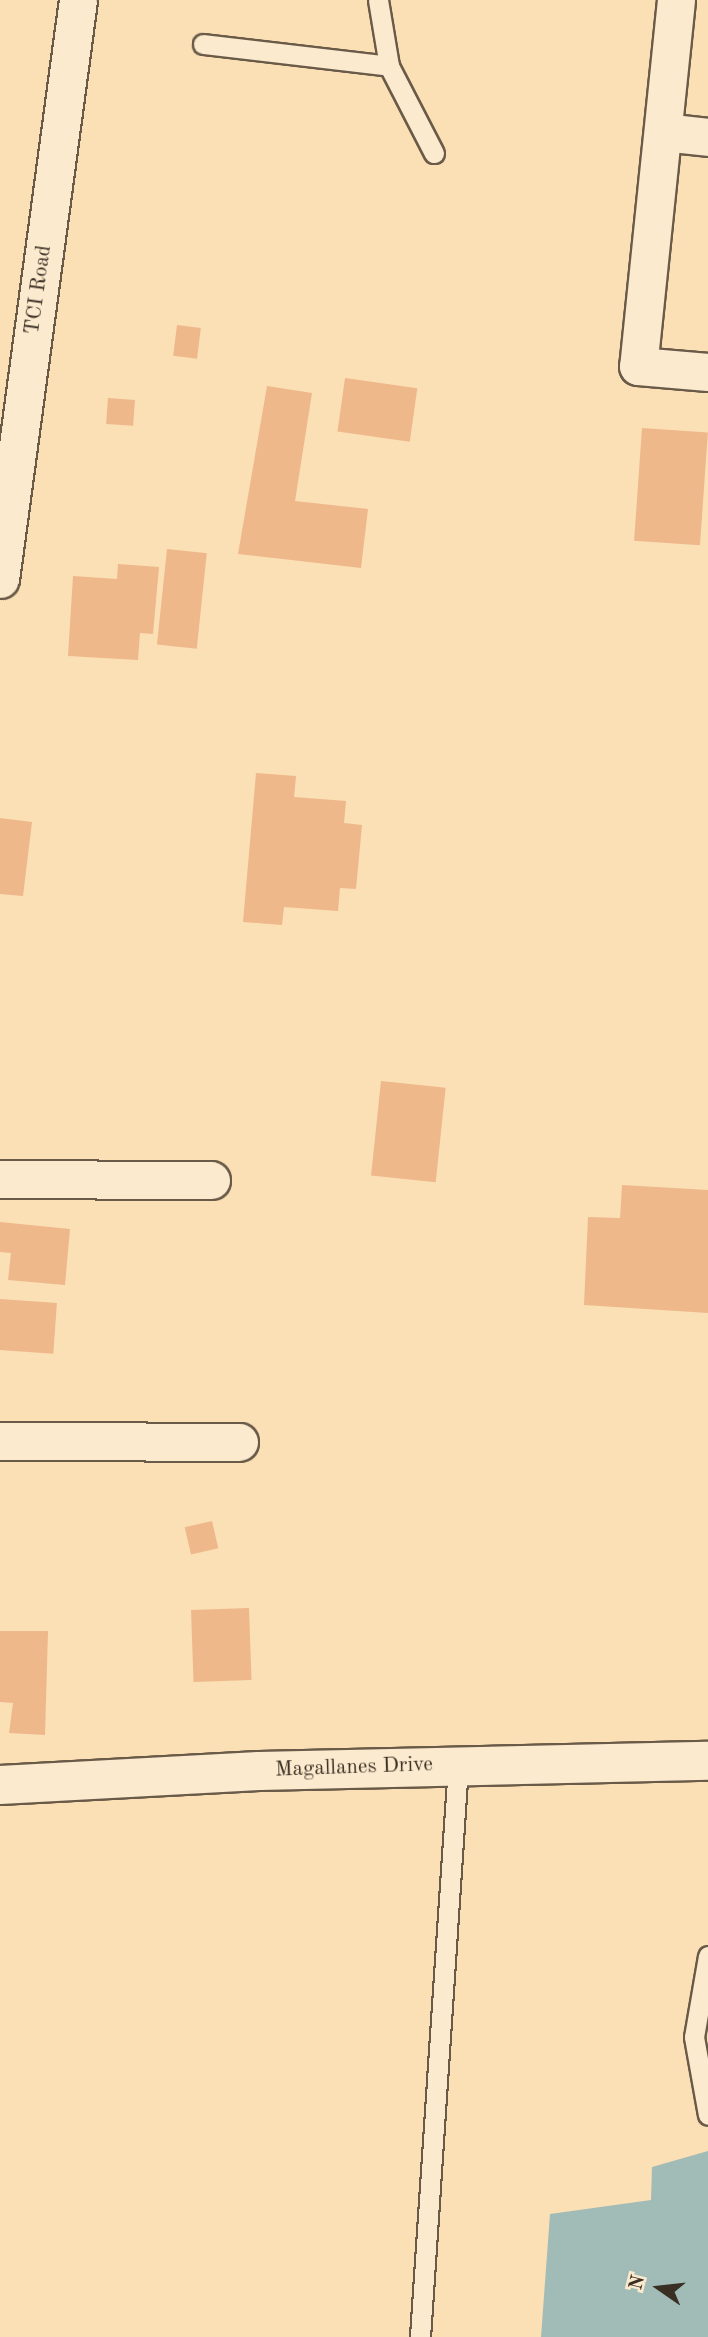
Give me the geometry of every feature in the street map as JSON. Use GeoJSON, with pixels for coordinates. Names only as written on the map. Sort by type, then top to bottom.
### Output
{"type":"FeatureCollection","features":[{"type":"Feature","properties":{"kind":"street","name":"TCI Road"},"geometry":{"type":"LineString","coordinates":[[0,579],[78,0]]}},
{"type":"Feature","properties":{"kind":"street"},"geometry":{"type":"LineString","coordinates":[[676,0],[638,366],[708,372]]}},
{"type":"Feature","properties":{"kind":"street"},"geometry":{"type":"LineString","coordinates":[[663,132],[708,137]]}},
{"type":"Feature","properties":{"kind":"street"},"geometry":{"type":"LineString","coordinates":[[0,1179],[211,1180]]}},
{"type":"Feature","properties":{"kind":"street"},"geometry":{"type":"LineString","coordinates":[[0,1441],[239,1442]]}},
{"type":"Feature","properties":{"kind":"street","name":"Magallanes Drive"},"geometry":{"type":"LineString","coordinates":[[0,1785],[457,1765],[708,1761]]}},
{"type":"Feature","properties":{"kind":"lane"},"geometry":{"type":"LineString","coordinates":[[378,0],[389,66],[433,153]]}},
{"type":"Feature","properties":{"kind":"lane"},"geometry":{"type":"LineString","coordinates":[[203,44],[389,66]]}},
{"type":"Feature","properties":{"kind":"lane"},"geometry":{"type":"LineString","coordinates":[[421,2337],[457,1765]]}},
{"type":"Feature","properties":{"kind":"lane"},"geometry":{"type":"LineString","coordinates":[[706,2107],[694,2016],[708,1956]]}},
{"type":"Feature","properties":{"kind":"water"},"geometry":{"type":"Polygon","coordinates":[[[708,2151],[708,2337],[541,2337],[550,2214],[651,2200],[652,2167],[708,2151]]]}},
{"type":"Feature","properties":{"kind":"building"},"geometry":{"type":"Polygon","coordinates":[[[177,325],[201,328],[197,359],[173,356],[177,325]]]}},
{"type":"Feature","properties":{"kind":"building"},"geometry":{"type":"Polygon","coordinates":[[[345,378],[417,388],[410,442],[337,431],[345,378]]]}},
{"type":"Feature","properties":{"kind":"building"},"geometry":{"type":"Polygon","coordinates":[[[267,386],[312,393],[295,501],[368,509],[361,568],[238,554],[267,386]]]}},
{"type":"Feature","properties":{"kind":"building"},"geometry":{"type":"Polygon","coordinates":[[[108,398],[135,400],[133,426],[106,424],[108,398]]]}},
{"type":"Feature","properties":{"kind":"building"},"geometry":{"type":"Polygon","coordinates":[[[642,428],[708,433],[700,545],[634,541],[642,428]]]}},
{"type":"Feature","properties":{"kind":"building"},"geometry":{"type":"Polygon","coordinates":[[[167,549],[207,553],[197,649],[157,644],[167,549]]]}},
{"type":"Feature","properties":{"kind":"building"},"geometry":{"type":"Polygon","coordinates":[[[118,564],[159,567],[153,634],[140,633],[138,660],[68,656],[73,576],[117,579],[118,564]]]}},
{"type":"Feature","properties":{"kind":"building"},"geometry":{"type":"Polygon","coordinates":[[[256,773],[296,776],[294,797],[346,801],[344,823],[362,825],[356,889],[340,888],[338,911],[284,907],[282,925],[243,922],[256,773]]]}},
{"type":"Feature","properties":{"kind":"building"},"geometry":{"type":"Polygon","coordinates":[[[0,818],[32,822],[23,896],[0,894],[0,818]]]}},
{"type":"Feature","properties":{"kind":"building"},"geometry":{"type":"Polygon","coordinates":[[[381,1081],[446,1088],[436,1182],[371,1175],[381,1081]]]}},
{"type":"Feature","properties":{"kind":"building"},"geometry":{"type":"Polygon","coordinates":[[[622,1185],[708,1190],[708,1313],[584,1305],[588,1217],[620,1218],[622,1185]]]}},
{"type":"Feature","properties":{"kind":"building"},"geometry":{"type":"Polygon","coordinates":[[[0,1222],[70,1229],[65,1285],[8,1280],[11,1253],[0,1252],[0,1222]]]}},
{"type":"Feature","properties":{"kind":"building"},"geometry":{"type":"Polygon","coordinates":[[[0,1299],[57,1303],[53,1354],[0,1350],[0,1299]]]}},
{"type":"Feature","properties":{"kind":"building"},"geometry":{"type":"Polygon","coordinates":[[[212,1521],[218,1548],[191,1555],[185,1527],[212,1521]]]}},
{"type":"Feature","properties":{"kind":"building"},"geometry":{"type":"Polygon","coordinates":[[[249,1608],[252,1680],[194,1682],[191,1610],[249,1608]]]}},
{"type":"Feature","properties":{"kind":"building"},"geometry":{"type":"Polygon","coordinates":[[[0,1631],[48,1631],[45,1735],[9,1733],[13,1703],[0,1702],[0,1631]]]}}]}
